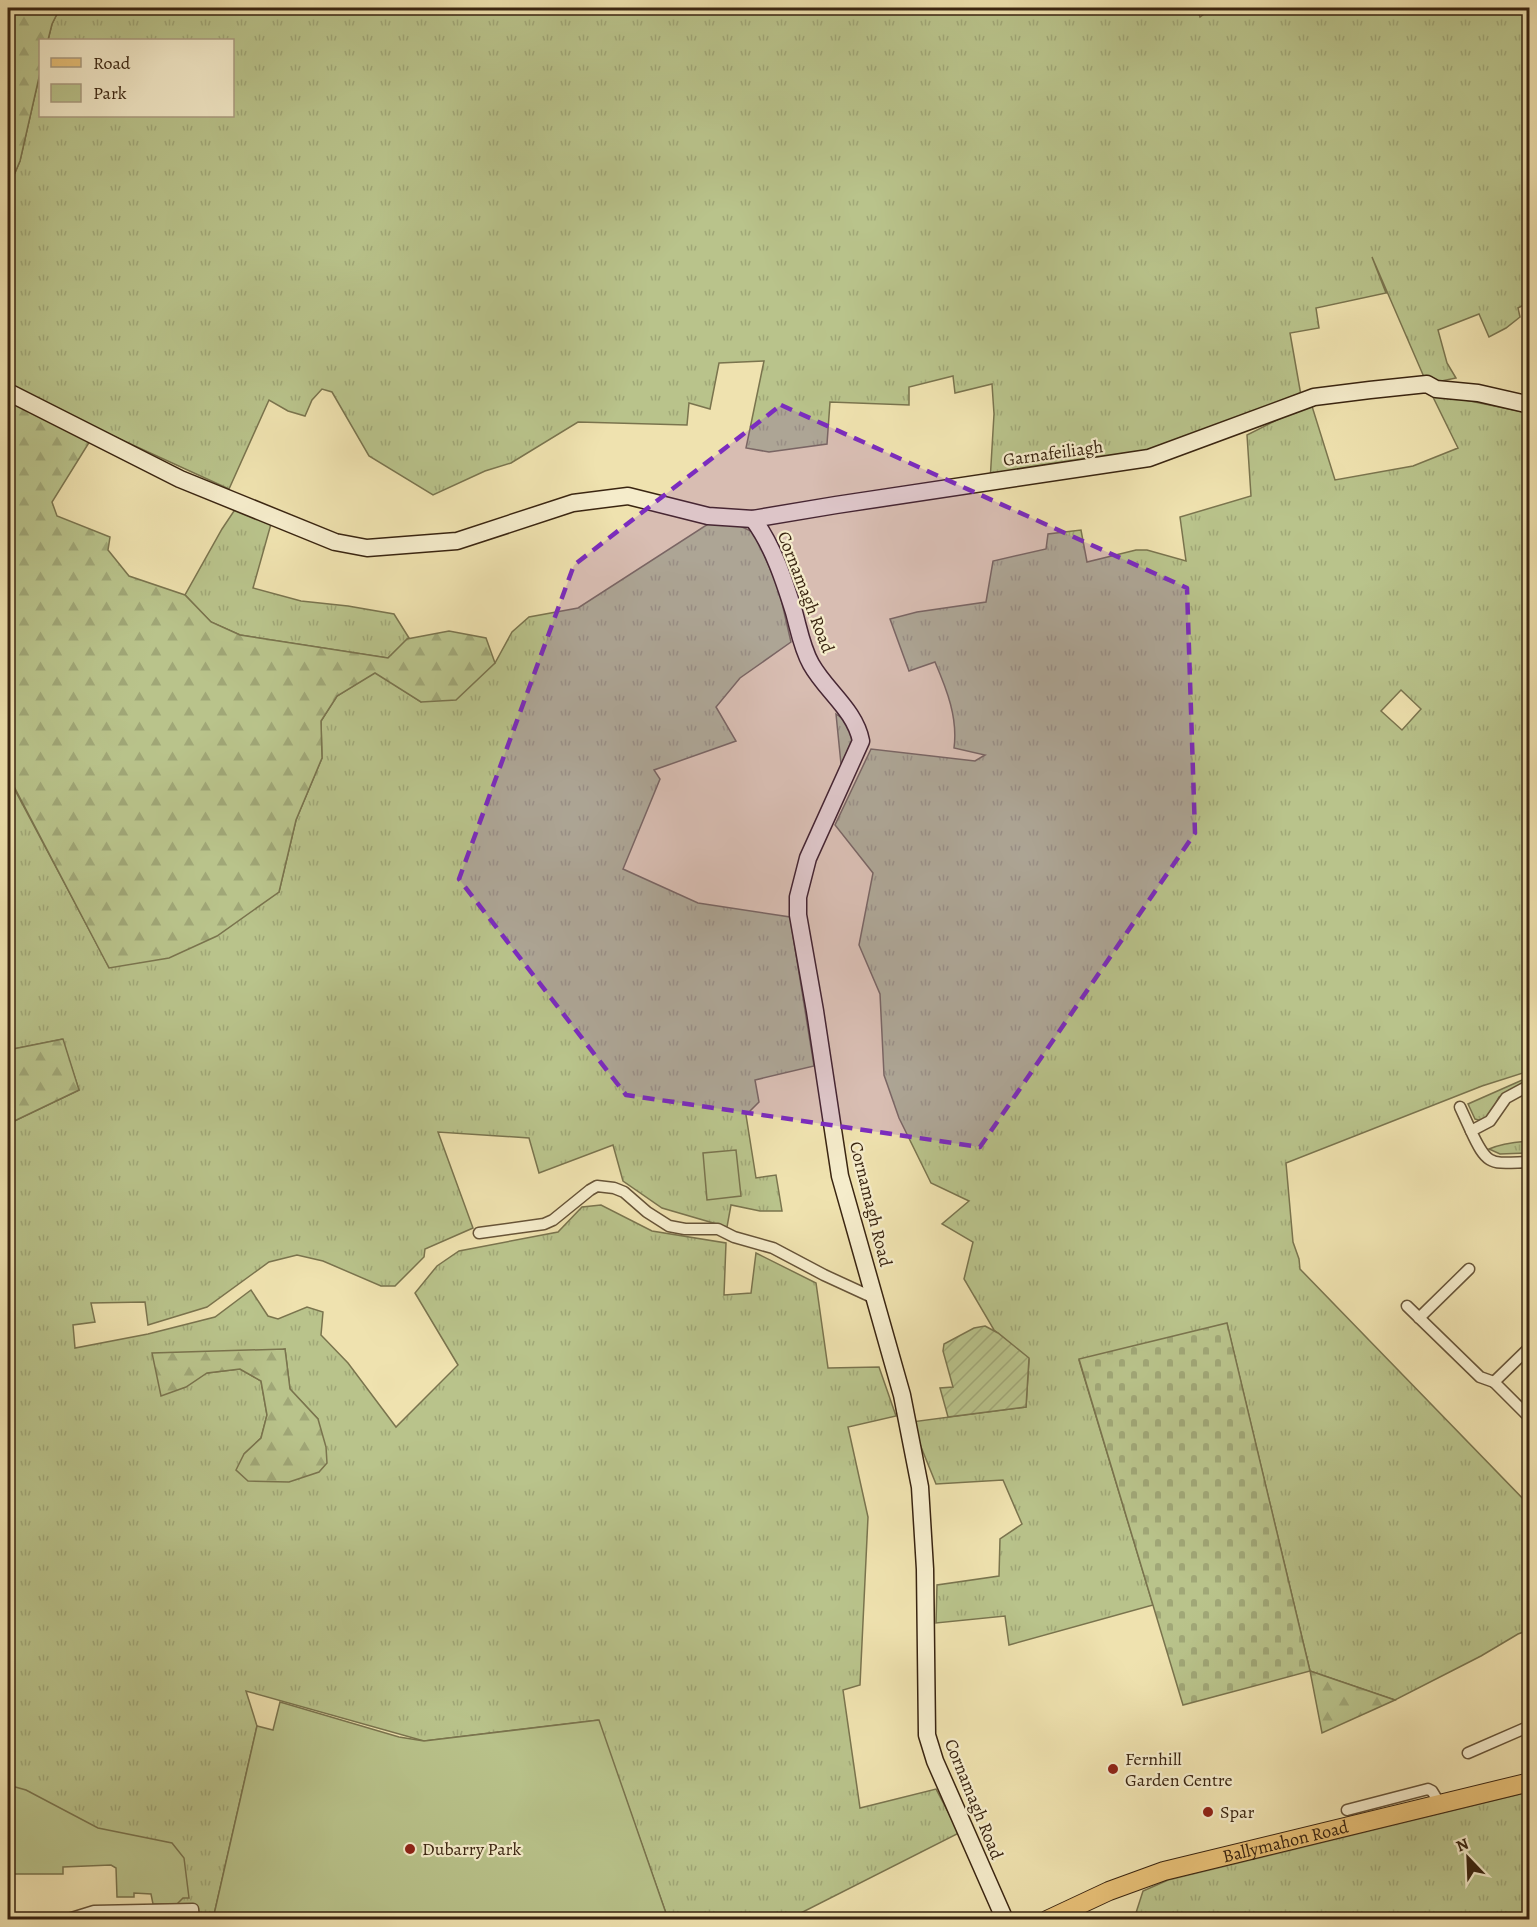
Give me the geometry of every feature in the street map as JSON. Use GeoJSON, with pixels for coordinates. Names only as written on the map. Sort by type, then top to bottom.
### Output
{"type":"FeatureCollection","features":[{"type":"Feature","properties":{"kind":"main road","name":"Ballymahon Road"},"geometry":{"type":"LineString","coordinates":[[1047,1920],[1109,1891],[1164,1871],[1530,1782]]}},
{"type":"Feature","properties":{"kind":"street","name":"Garnafeiliagh"},"geometry":{"type":"LineString","coordinates":[[8,392],[180,479],[335,542],[367,548],[457,541],[573,503],[628,496],[708,516],[753,519],[1149,458],[1314,397],[1427,384],[1436,389],[1478,393],[1530,405]]}},
{"type":"Feature","properties":{"kind":"street","name":"Cornamagh Road"},"geometry":{"type":"LineString","coordinates":[[753,519],[765,536],[789,594],[803,648],[813,668],[859,728],[861,741],[808,858],[798,897],[798,915],[840,1176],[902,1395],[920,1487],[925,1569],[927,1735],[939,1770],[1005,1920]]}},
{"type":"Feature","properties":{"kind":"street"},"geometry":{"type":"LineString","coordinates":[[1471,1131],[1490,1121],[1506,1098],[1530,1085]]}},
{"type":"Feature","properties":{"kind":"street"},"geometry":{"type":"LineString","coordinates":[[1460,1107],[1480,1151],[1488,1159],[1497,1162],[1530,1162]]}},
{"type":"Feature","properties":{"kind":"street"},"geometry":{"type":"LineString","coordinates":[[479,1233],[544,1224],[553,1220],[597,1186],[614,1188],[624,1192],[647,1212],[669,1226],[685,1229],[718,1229],[734,1237],[791,1256],[824,1275],[874,1298]]}},
{"type":"Feature","properties":{"kind":"street"},"geometry":{"type":"LineString","coordinates":[[1419,1318],[1469,1269]]}},
{"type":"Feature","properties":{"kind":"street"},"geometry":{"type":"LineString","coordinates":[[1407,1306],[1480,1377],[1494,1382],[1530,1418]]}},
{"type":"Feature","properties":{"kind":"street"},"geometry":{"type":"LineString","coordinates":[[1494,1382],[1530,1347]]}},
{"type":"Feature","properties":{"kind":"street"},"geometry":{"type":"LineString","coordinates":[[1468,1753],[1530,1726]]}},
{"type":"Feature","properties":{"kind":"street"},"geometry":{"type":"LineString","coordinates":[[1347,1810],[1428,1789],[1432,1791],[1440,1804]]}},
{"type":"Feature","properties":{"kind":"street"},"geometry":{"type":"LineString","coordinates":[[65,1920],[94,1911],[111,1915],[193,1909],[194,1920]]}},
{"type":"Feature","properties":{"kind":"highlighted area"},"geometry":{"type":"Polygon","coordinates":[[[781,405],[1187,588],[1195,833],[980,1147],[626,1095],[459,879],[574,565],[781,405]]]}},
{"type":"Feature","properties":{"kind":"green space"},"geometry":{"type":"Polygon","coordinates":[[[8,8],[60,8],[52,24],[48,39],[39,39],[39,77],[20,161],[8,189],[8,8]]]}},
{"type":"Feature","properties":{"kind":"green space"},"geometry":{"type":"Polygon","coordinates":[[[60,8],[1197,8],[1200,17],[1212,8],[1529,8],[1529,302],[1518,308],[1520,317],[1489,337],[1479,314],[1438,330],[1447,363],[1456,378],[1427,384],[1372,257],[1386,293],[1316,308],[1319,328],[1290,333],[1302,401],[1143,452],[990,482],[994,414],[992,384],[955,393],[953,376],[909,387],[909,405],[830,402],[827,444],[769,452],[746,448],[764,361],[719,363],[710,409],[689,403],[687,425],[578,422],[511,463],[485,471],[433,495],[369,456],[332,392],[322,389],[312,400],[305,416],[288,411],[269,400],[229,489],[8,388],[8,189],[20,161],[39,77],[39,117],[234,117],[234,39],[48,39],[52,24],[60,8]]]}},
{"type":"Feature","properties":{"kind":"green space"},"geometry":{"type":"Polygon","coordinates":[[[1431,393],[1529,413],[1529,1071],[1482,1086],[1286,1163],[1293,1242],[1300,1269],[1529,1505],[1529,1630],[1395,1700],[1310,1671],[1227,1324],[1079,1360],[1153,1605],[1009,1645],[1005,1616],[936,1623],[937,1585],[999,1576],[1000,1539],[1022,1524],[1003,1480],[936,1484],[911,1422],[1026,1407],[1029,1359],[994,1330],[964,1279],[973,1242],[942,1224],[969,1201],[931,1183],[899,1118],[884,1075],[880,994],[859,945],[873,873],[835,825],[871,749],[975,761],[985,755],[954,748],[953,715],[935,662],[909,671],[890,619],[917,612],[986,602],[993,561],[1046,549],[1048,534],[1081,530],[1087,562],[1136,550],[1147,550],[1186,561],[1180,517],[1251,496],[1247,435],[1311,403],[1335,480],[1413,466],[1458,448],[1431,393]],[[1401,690],[1381,711],[1402,730],[1421,709],[1401,690]]]}},
{"type":"Feature","properties":{"kind":"green space"},"geometry":{"type":"Polygon","coordinates":[[[8,396],[90,441],[52,502],[57,516],[110,537],[108,550],[129,576],[185,595],[211,622],[240,635],[388,658],[407,639],[449,631],[486,638],[495,663],[456,700],[421,702],[375,673],[337,696],[321,721],[322,758],[296,820],[279,892],[217,936],[169,958],[109,968],[8,775],[8,396]]]}},
{"type":"Feature","properties":{"kind":"green space"},"geometry":{"type":"Polygon","coordinates":[[[236,508],[271,524],[253,588],[301,601],[394,614],[409,638],[388,658],[240,635],[211,622],[185,595],[236,508]]]}},
{"type":"Feature","properties":{"kind":"green space"},"geometry":{"type":"Polygon","coordinates":[[[708,524],[740,526],[755,533],[779,590],[791,642],[740,678],[716,707],[736,741],[654,770],[660,779],[623,869],[698,903],[790,917],[814,1066],[755,1080],[759,1102],[746,1115],[756,1178],[776,1175],[782,1211],[760,1211],[731,1205],[727,1227],[662,1208],[623,1181],[613,1145],[539,1173],[529,1138],[438,1132],[473,1228],[425,1249],[424,1257],[395,1286],[381,1286],[323,1261],[297,1255],[269,1262],[207,1307],[148,1325],[145,1302],[91,1303],[95,1322],[73,1325],[75,1348],[148,1334],[215,1317],[251,1290],[268,1316],[278,1319],[307,1307],[323,1312],[321,1335],[348,1363],[396,1427],[458,1365],[415,1293],[437,1266],[459,1251],[558,1232],[582,1207],[601,1205],[652,1231],[726,1243],[724,1295],[751,1293],[756,1253],[816,1283],[828,1368],[879,1367],[896,1416],[848,1427],[868,1517],[860,1685],[843,1690],[860,1808],[936,1789],[959,1833],[789,1919],[668,1919],[598,1720],[424,1741],[246,1691],[257,1726],[213,1919],[201,1919],[96,1853],[8,1869],[8,1124],[79,1090],[62,1039],[8,1050],[8,777],[109,967],[279,892],[296,820],[322,758],[321,721],[337,696],[375,672],[421,702],[495,663],[512,632],[529,617],[578,608],[708,524]],[[285,1349],[207,1373],[240,1369],[261,1381],[267,1415],[261,1438],[244,1454],[318,1419],[290,1389],[285,1349]]]}},
{"type":"Feature","properties":{"kind":"green space"},"geometry":{"type":"Polygon","coordinates":[[[836,714],[846,721],[855,738],[842,774],[836,714]]]}},
{"type":"Feature","properties":{"kind":"green space"},"geometry":{"type":"Polygon","coordinates":[[[63,1039],[79,1090],[8,1124],[8,1050],[63,1039]]]}},
{"type":"Feature","properties":{"kind":"green space"},"geometry":{"type":"Polygon","coordinates":[[[1529,1077],[1529,1080],[1499,1097],[1490,1114],[1482,1121],[1475,1119],[1468,1104],[1529,1077]]]}},
{"type":"Feature","properties":{"kind":"green space"},"geometry":{"type":"Polygon","coordinates":[[[1529,1141],[1529,1153],[1500,1154],[1489,1149],[1497,1146],[1529,1141]]]}},
{"type":"Feature","properties":{"kind":"green space"},"geometry":{"type":"Polygon","coordinates":[[[736,1150],[741,1196],[707,1200],[703,1153],[736,1150]]]}},
{"type":"Feature","properties":{"kind":"green space"},"geometry":{"type":"Polygon","coordinates":[[[1227,1323],[1310,1671],[1183,1705],[1079,1359],[1227,1323]]]}},
{"type":"Feature","properties":{"kind":"green space"},"geometry":{"type":"Polygon","coordinates":[[[985,1326],[998,1333],[1029,1358],[1026,1407],[948,1417],[940,1388],[953,1387],[943,1351],[944,1344],[974,1328],[985,1326]]]}},
{"type":"Feature","properties":{"kind":"green space"},"geometry":{"type":"Polygon","coordinates":[[[285,1349],[290,1389],[318,1419],[326,1447],[327,1463],[319,1472],[289,1482],[248,1481],[236,1470],[244,1454],[261,1438],[267,1415],[261,1381],[240,1369],[207,1373],[186,1387],[161,1396],[152,1353],[285,1349]]]}},
{"type":"Feature","properties":{"kind":"green space"},"geometry":{"type":"Polygon","coordinates":[[[1310,1671],[1395,1700],[1322,1733],[1310,1671]]]}},
{"type":"Feature","properties":{"kind":"green space"},"geometry":{"type":"Polygon","coordinates":[[[280,1702],[399,1737],[424,1741],[599,1720],[668,1919],[213,1919],[257,1726],[273,1730],[280,1702]]]}},
{"type":"Feature","properties":{"kind":"green space"},"geometry":{"type":"Polygon","coordinates":[[[8,1785],[26,1790],[98,1828],[172,1843],[184,1858],[189,1898],[183,1898],[177,1904],[153,1904],[151,1894],[134,1893],[134,1897],[117,1897],[116,1868],[111,1865],[63,1867],[63,1874],[8,1874],[8,1785]]]}},
{"type":"Feature","properties":{"kind":"green space"},"geometry":{"type":"Polygon","coordinates":[[[1529,1792],[1529,1919],[1134,1919],[1143,1891],[1168,1880],[1529,1792]]]}},
{"type":"Feature","properties":{"kind":"place","name":"Fernhill Garden Centre"},"geometry":{"type":"Point","coordinates":[1113,1769]}},
{"type":"Feature","properties":{"kind":"place","name":"Spar"},"geometry":{"type":"Point","coordinates":[1208,1812]}},
{"type":"Feature","properties":{"kind":"place","name":"Dubarry Park"},"geometry":{"type":"Point","coordinates":[410,1849]}}]}
